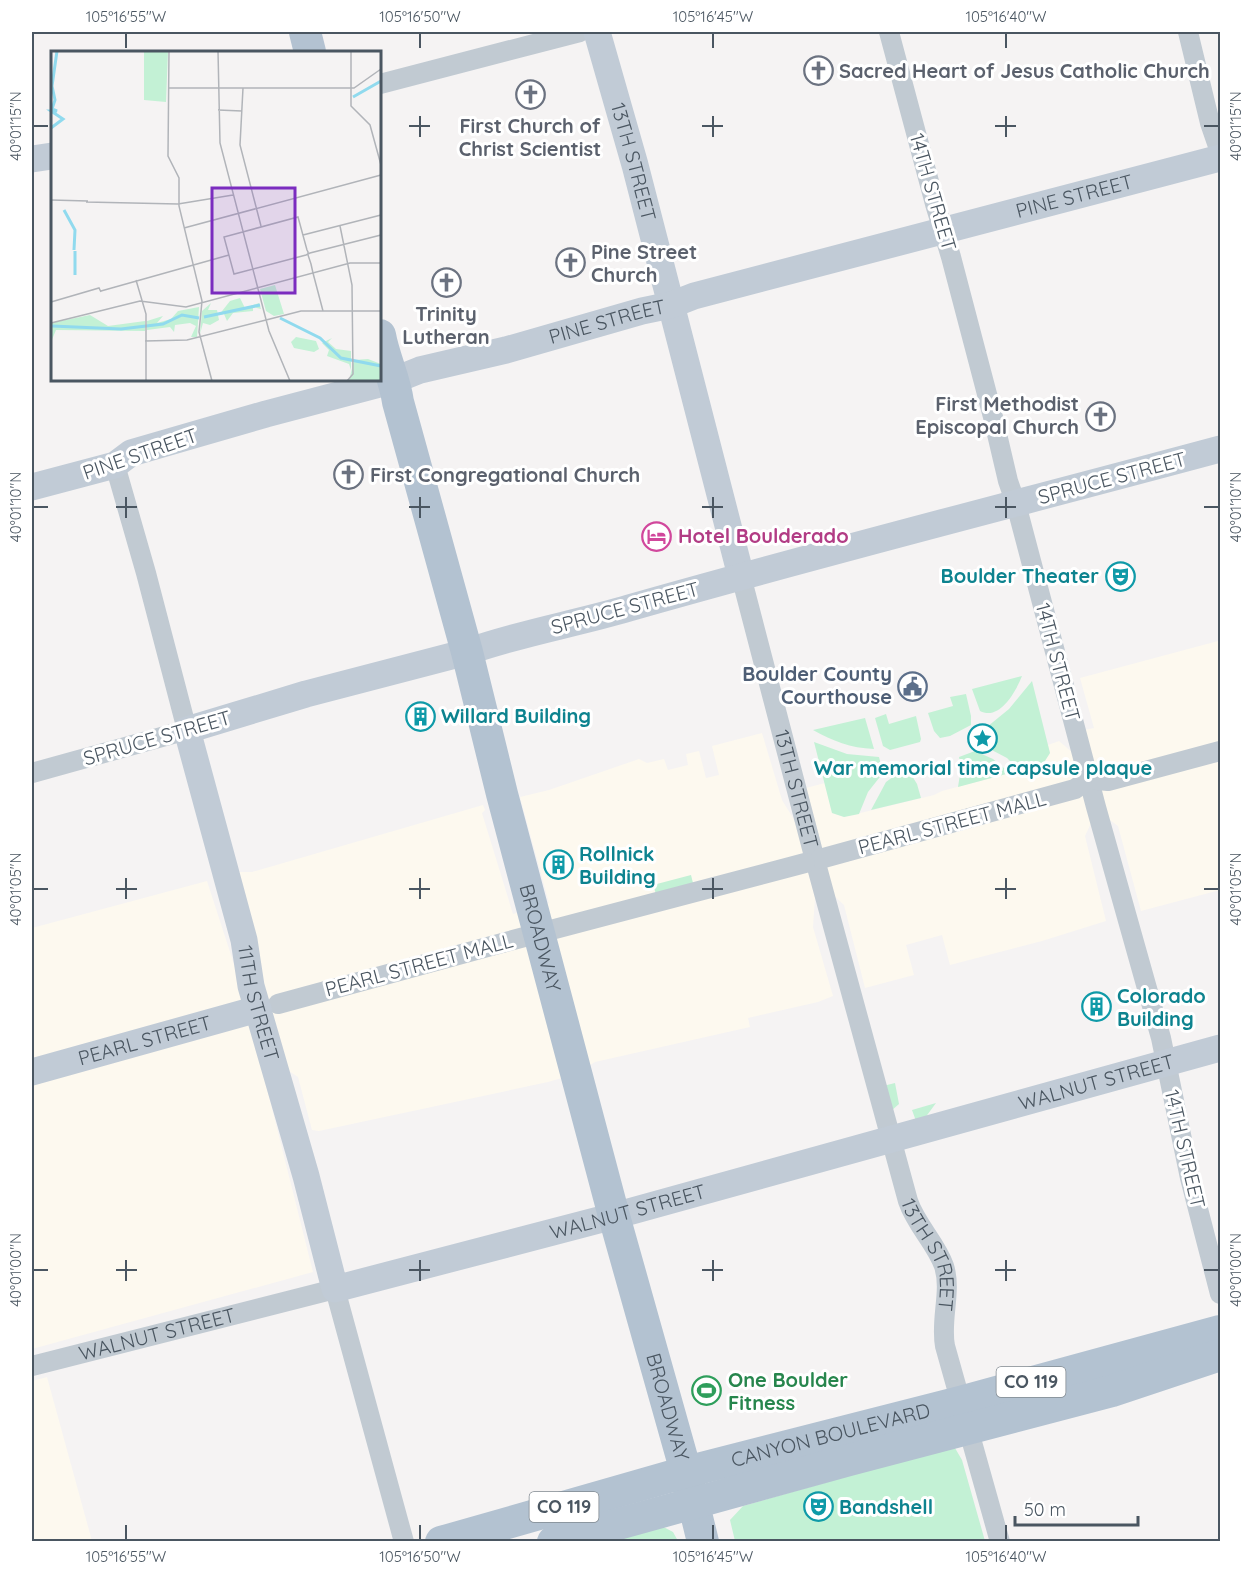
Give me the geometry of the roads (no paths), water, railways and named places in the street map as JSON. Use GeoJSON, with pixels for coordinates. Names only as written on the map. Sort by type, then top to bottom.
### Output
{"type":"FeatureCollection","features":[{"type":"Feature","properties":{"kind":"main road"},"geometry":{"type":"LineString","coordinates":[[305,32],[310,51]]}},
{"type":"Feature","properties":{"kind":"main road","name":"BROADWAY"},"geometry":{"type":"LineString","coordinates":[[381,339],[384,354],[395,380],[398,402],[703,1542]]}},
{"type":"Feature","properties":{"kind":"main road","name":"CANYON BOULEVARD"},"geometry":{"type":"LineString","coordinates":[[553,1542],[694,1503],[1221,1331]]}},
{"type":"Feature","properties":{"kind":"main road","name":"CANYON BOULEVARD"},"geometry":{"type":"LineString","coordinates":[[441,1542],[686,1472],[964,1415],[1112,1391],[1221,1355]]}},
{"type":"Feature","properties":{"kind":"street"},"geometry":{"type":"LineString","coordinates":[[381,84],[580,32]]}},
{"type":"Feature","properties":{"kind":"street","name":"13TH STREET"},"geometry":{"type":"LineString","coordinates":[[597,32],[635,165],[743,586],[890,1139],[914,1215],[944,1267],[946,1290],[944,1338],[1000,1542]]}},
{"type":"Feature","properties":{"kind":"street","name":"14TH STREET"},"geometry":{"type":"LineString","coordinates":[[890,32],[935,204],[945,231],[1008,481],[1166,1064],[1190,1178],[1221,1294]]}},
{"type":"Feature","properties":{"kind":"street"},"geometry":{"type":"LineString","coordinates":[[1188,32],[1210,123],[1221,152]]}},
{"type":"Feature","properties":{"kind":"street"},"geometry":{"type":"LineString","coordinates":[[32,159],[51,156]]}},
{"type":"Feature","properties":{"kind":"street","name":"PINE STREET"},"geometry":{"type":"LineString","coordinates":[[32,487],[115,465],[131,453],[395,380],[420,370],[506,350],[642,311],[671,305],[694,296],[1221,158]]}},
{"type":"Feature","properties":{"kind":"street","name":"SPRUCE STREET"},"geometry":{"type":"LineString","coordinates":[[32,773],[492,643],[743,586],[1016,504],[1221,449]]}},
{"type":"Feature","properties":{"kind":"street","name":"11TH STREET"},"geometry":{"type":"LineString","coordinates":[[115,465],[244,940],[251,986],[268,1007],[301,1157],[404,1542]]}},
{"type":"Feature","properties":{"kind":"street"},"geometry":{"type":"LineString","coordinates":[[205,799],[203,771],[210,746],[223,731],[246,712]]}},
{"type":"Feature","properties":{"kind":"street","name":"PEARL STREET MALL"},"geometry":{"type":"LineString","coordinates":[[268,1007],[1025,803],[1075,789],[1090,782],[1108,781],[1221,751]]}},
{"type":"Feature","properties":{"kind":"street","name":"PEARL STREET"},"geometry":{"type":"LineString","coordinates":[[32,1072],[268,1007]]}},
{"type":"Feature","properties":{"kind":"street","name":"WALNUT STREET"},"geometry":{"type":"LineString","coordinates":[[32,1366],[614,1216],[1221,1048]]}},
{"type":"Feature","properties":{"kind":"street"},"geometry":{"type":"LineString","coordinates":[[325,1251],[341,1269],[354,1277],[363,1279],[384,1277]]}},
{"type":"Feature","properties":{"kind":"place","name":"Sacred Heart of Jesus Catholic Church"},"geometry":{"type":"Point","coordinates":[818,71]}},
{"type":"Feature","properties":{"kind":"place","name":"First Church of Christ Scientist"},"geometry":{"type":"Point","coordinates":[530,95]}},
{"type":"Feature","properties":{"kind":"place","name":"Pine Street Church"},"geometry":{"type":"Point","coordinates":[570,263]}},
{"type":"Feature","properties":{"kind":"place","name":"Trinity Lutheran"},"geometry":{"type":"Point","coordinates":[446,283]}},
{"type":"Feature","properties":{"kind":"place","name":"First Methodist Episcopal Church"},"geometry":{"type":"Point","coordinates":[1100,416]}},
{"type":"Feature","properties":{"kind":"place","name":"First Congregational Church"},"geometry":{"type":"Point","coordinates":[349,475]}},
{"type":"Feature","properties":{"kind":"place","name":"Hotel Boulderado"},"geometry":{"type":"Point","coordinates":[657,536]}},
{"type":"Feature","properties":{"kind":"place","name":"Boulder Theater"},"geometry":{"type":"Point","coordinates":[1120,576]}},
{"type":"Feature","properties":{"kind":"place","name":"Boulder County Courthouse"},"geometry":{"type":"Point","coordinates":[913,686]}},
{"type":"Feature","properties":{"kind":"place","name":"Willard Building"},"geometry":{"type":"Point","coordinates":[420,716]}},
{"type":"Feature","properties":{"kind":"place","name":"War memorial time capsule plaque"},"geometry":{"type":"Point","coordinates":[983,738]}},
{"type":"Feature","properties":{"kind":"place","name":"Rollnick Building"},"geometry":{"type":"Point","coordinates":[558,865]}},
{"type":"Feature","properties":{"kind":"place","name":"Colorado Building"},"geometry":{"type":"Point","coordinates":[1096,1007]}},
{"type":"Feature","properties":{"kind":"place","name":"One Boulder Fitness"},"geometry":{"type":"Point","coordinates":[707,1391]}},
{"type":"Feature","properties":{"kind":"place","name":"Bandshell"},"geometry":{"type":"Point","coordinates":[818,1507]}}]}
